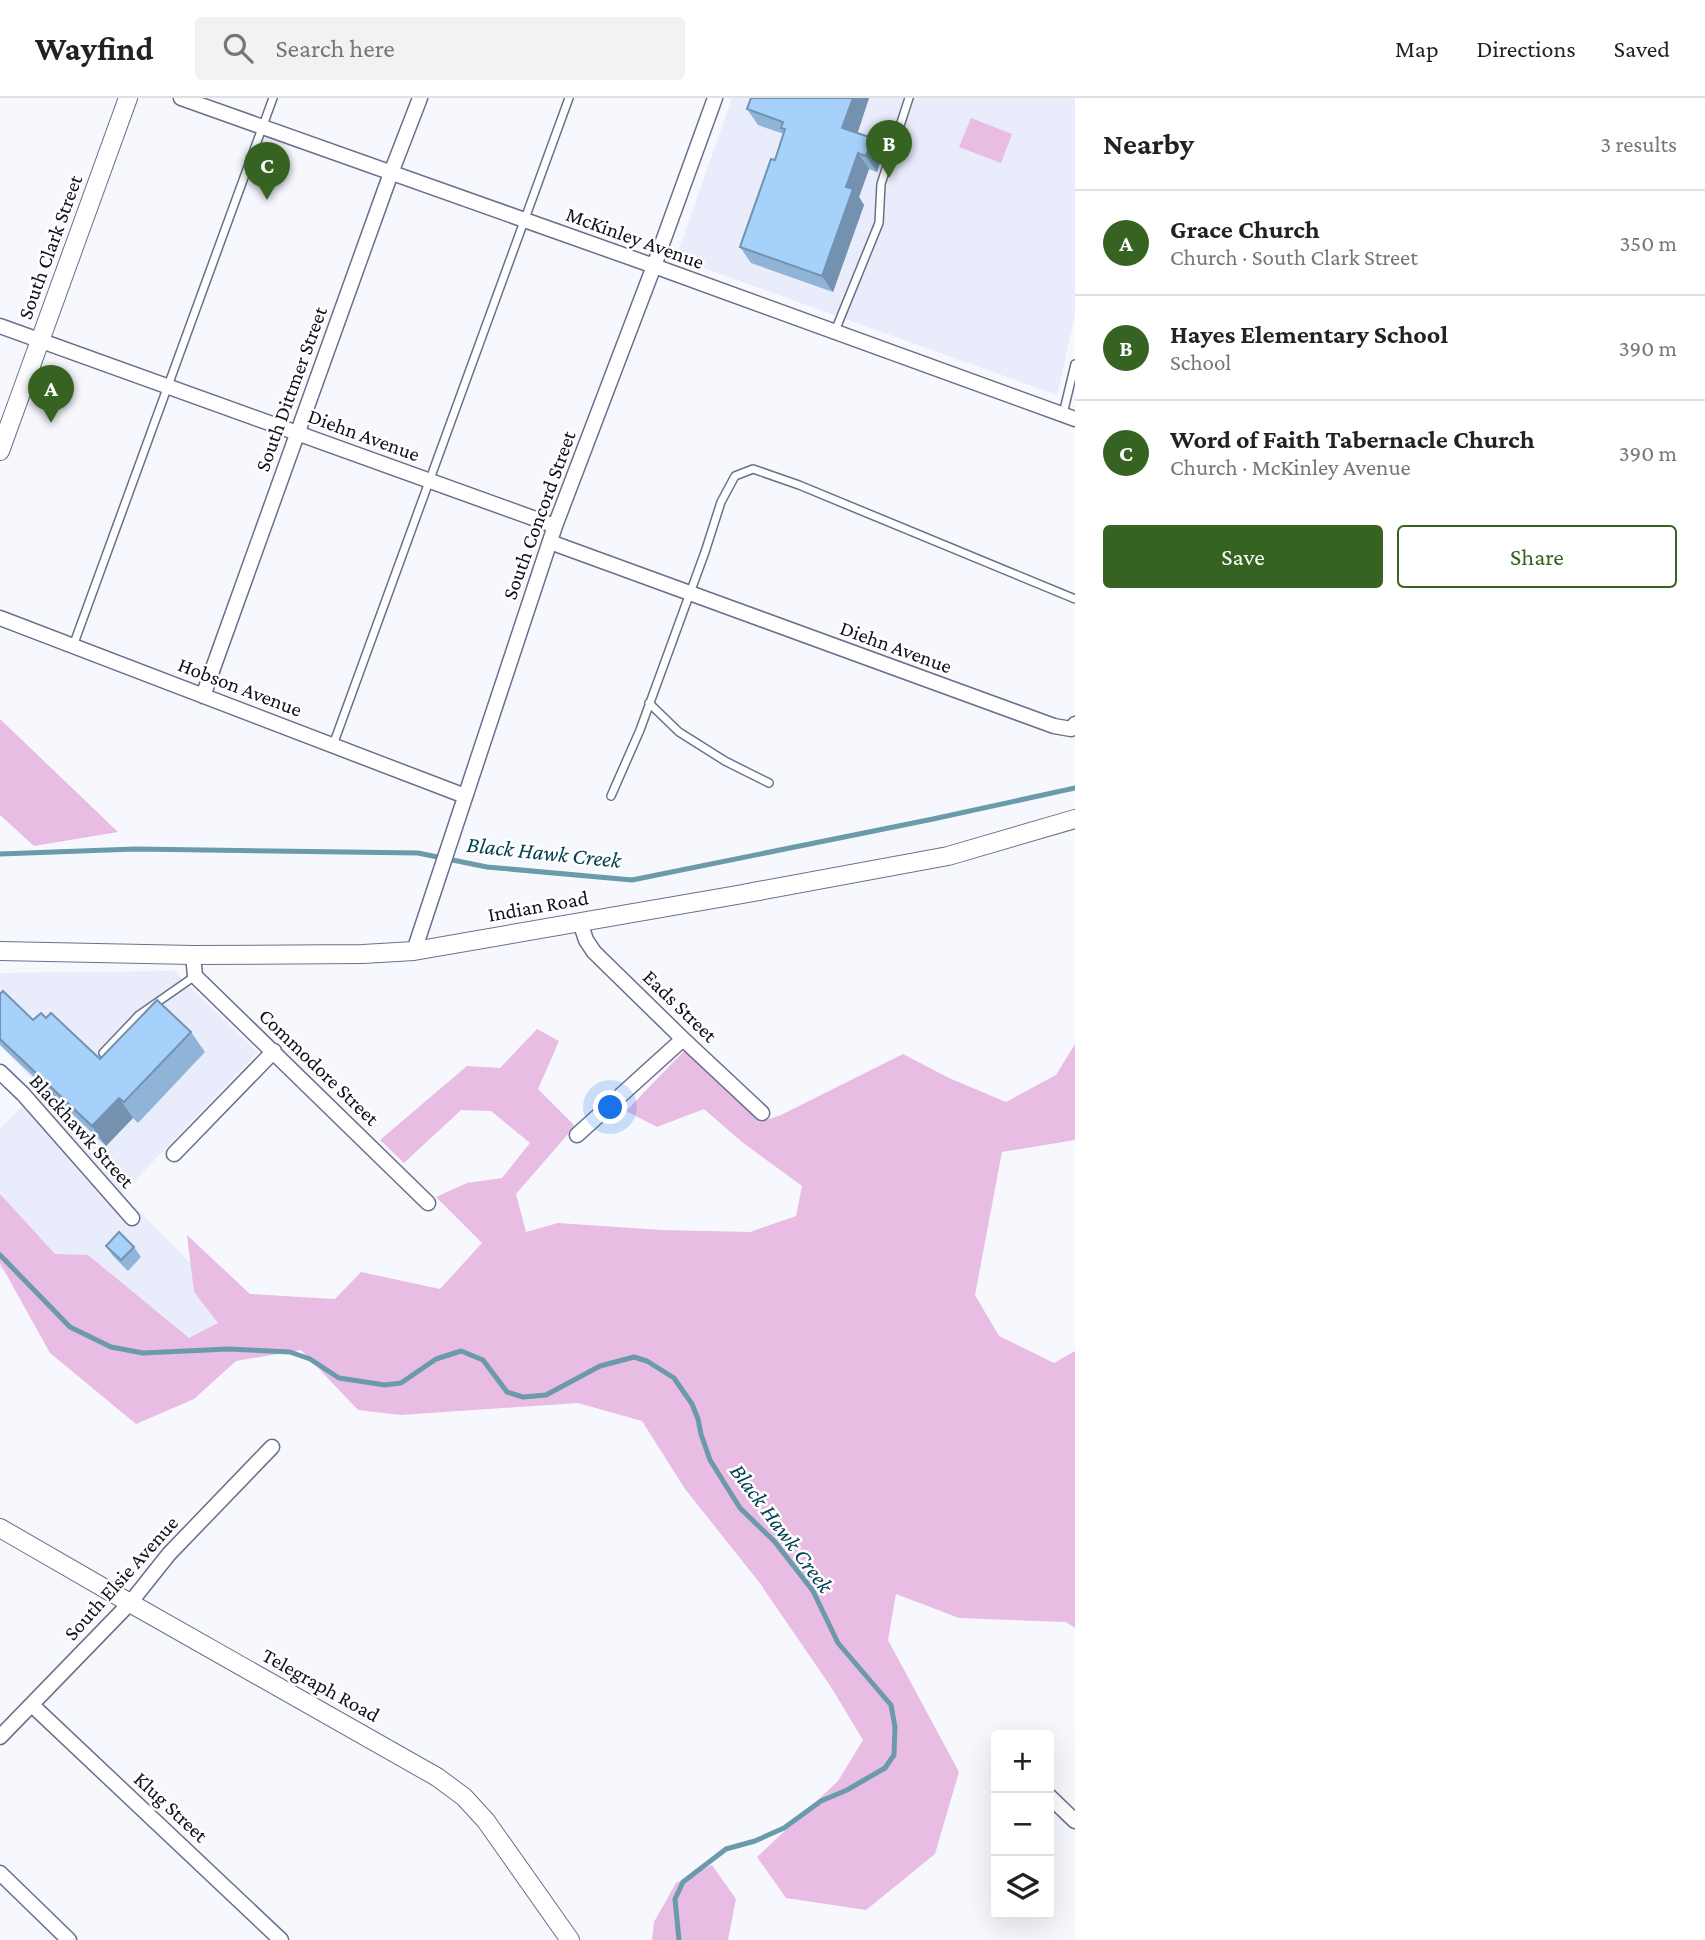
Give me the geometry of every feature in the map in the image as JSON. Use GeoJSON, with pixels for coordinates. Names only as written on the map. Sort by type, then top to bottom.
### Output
{"type":"FeatureCollection","features":[{"type":"Feature","properties":{"kind":"street","name":"South Clark Street"},"geometry":{"type":"LineString","coordinates":[[0,451],[128,98]]}},
{"type":"Feature","properties":{"kind":"street","name":"McKinley Avenue"},"geometry":{"type":"LineString","coordinates":[[181,98],[1069,417]]}},
{"type":"Feature","properties":{"kind":"street","name":"South Dittmer Street"},"geometry":{"type":"LineString","coordinates":[[203,696],[419,98]]}},
{"type":"Feature","properties":{"kind":"street","name":"South Concord Street"},"geometry":{"type":"LineString","coordinates":[[414,951],[436,878],[555,526],[715,98]]}},
{"type":"Feature","properties":{"kind":"street","name":"Diehn Avenue"},"geometry":{"type":"LineString","coordinates":[[0,326],[555,526]]}},
{"type":"Feature","properties":{"kind":"street","name":"Diehn Avenue"},"geometry":{"type":"LineString","coordinates":[[550,542],[1041,721],[1073,726]]}},
{"type":"Feature","properties":{"kind":"street","name":"Hobson Avenue"},"geometry":{"type":"LineString","coordinates":[[0,618],[465,796]]}},
{"type":"Feature","properties":{"kind":"street","name":"Indian Road"},"geometry":{"type":"LineString","coordinates":[[0,951],[194,955],[414,951],[948,856],[1075,819]]}},
{"type":"Feature","properties":{"kind":"street","name":"Eads Street"},"geometry":{"type":"LineString","coordinates":[[580,922],[586,940],[594,952],[762,1113]]}},
{"type":"Feature","properties":{"kind":"street"},"geometry":{"type":"LineString","coordinates":[[194,955],[195,976]]}},
{"type":"Feature","properties":{"kind":"street","name":"Commodore Street"},"geometry":{"type":"LineString","coordinates":[[195,976],[428,1203]]}},
{"type":"Feature","properties":{"kind":"street"},"geometry":{"type":"LineString","coordinates":[[577,1135],[684,1040]]}},
{"type":"Feature","properties":{"kind":"street"},"geometry":{"type":"LineString","coordinates":[[174,1154],[274,1051]]}},
{"type":"Feature","properties":{"kind":"street","name":"Blackhawk Street"},"geometry":{"type":"LineString","coordinates":[[0,1072],[23,1094],[132,1218]]}},
{"type":"Feature","properties":{"kind":"street","name":"South Elsie Avenue"},"geometry":{"type":"LineString","coordinates":[[0,1737],[130,1603],[169,1554],[272,1447]]}},
{"type":"Feature","properties":{"kind":"street","name":"Telegraph Road"},"geometry":{"type":"LineString","coordinates":[[0,1528],[437,1777],[464,1797],[486,1821],[570,1940]]}},
{"type":"Feature","properties":{"kind":"street","name":"Klug Street"},"geometry":{"type":"LineString","coordinates":[[32,1705],[281,1940]]}},
{"type":"Feature","properties":{"kind":"street"},"geometry":{"type":"LineString","coordinates":[[1054,1801],[1075,1821]]}},
{"type":"Feature","properties":{"kind":"street"},"geometry":{"type":"LineString","coordinates":[[0,1873],[69,1940]]}},
{"type":"Feature","properties":{"kind":"lane"},"geometry":{"type":"LineString","coordinates":[[73,646],[273,98]]}},
{"type":"Feature","properties":{"kind":"lane"},"geometry":{"type":"LineString","coordinates":[[333,745],[569,98]]}},
{"type":"Feature","properties":{"kind":"lane"},"geometry":{"type":"LineString","coordinates":[[834,332],[879,223],[881,184],[909,98]]}},
{"type":"Feature","properties":{"kind":"lane"},"geometry":{"type":"LineString","coordinates":[[1069,417],[1075,364]]}},
{"type":"Feature","properties":{"kind":"lane"},"geometry":{"type":"LineString","coordinates":[[611,796],[640,730],[721,502],[735,475],[752,469],[799,485],[1075,599]]}},
{"type":"Feature","properties":{"kind":"lane"},"geometry":{"type":"LineString","coordinates":[[649,702],[679,732],[769,783]]}},
{"type":"Feature","properties":{"kind":"lane"},"geometry":{"type":"LineString","coordinates":[[103,1054],[139,1015],[195,976]]}},
{"type":"Feature","properties":{"kind":"shaded area"},"geometry":{"type":"Polygon","coordinates":[[[732,98],[1075,98],[1075,315],[1057,395],[676,258],[732,98]]]}},
{"type":"Feature","properties":{"kind":"shaded area"},"geometry":{"type":"Polygon","coordinates":[[[971,118],[1012,134],[1001,163],[959,147],[971,118]]]}},
{"type":"Feature","properties":{"kind":"shaded area"},"geometry":{"type":"Polygon","coordinates":[[[0,719],[118,832],[34,846],[0,815],[0,719]]]}},
{"type":"Feature","properties":{"kind":"shaded area"},"geometry":{"type":"Polygon","coordinates":[[[174,971],[258,1052],[122,1194],[240,1313],[144,1410],[0,1268],[0,1129],[40,1088],[0,1045],[0,973],[174,971]]]}},
{"type":"Feature","properties":{"kind":"shaded area"},"geometry":{"type":"Polygon","coordinates":[[[537,1029],[559,1041],[538,1089],[575,1126],[516,1194],[526,1232],[558,1223],[662,1230],[750,1232],[796,1216],[802,1186],[742,1142],[704,1109],[657,1127],[626,1111],[685,1050],[760,1122],[781,1115],[903,1054],[949,1078],[1006,1102],[1056,1075],[1075,1044],[1075,1140],[1002,1152],[975,1295],[999,1336],[1054,1363],[1075,1351],[1075,1628],[1066,1622],[959,1618],[896,1594],[888,1640],[959,1772],[935,1854],[866,1910],[786,1898],[757,1857],[838,1781],[863,1740],[831,1687],[759,1582],[685,1489],[642,1421],[578,1403],[401,1415],[358,1410],[301,1350],[236,1361],[194,1399],[136,1424],[50,1353],[0,1263],[0,1194],[55,1254],[88,1255],[189,1338],[218,1323],[194,1292],[187,1235],[250,1294],[335,1299],[361,1272],[440,1289],[482,1243],[436,1197],[467,1183],[502,1178],[530,1143],[491,1111],[461,1110],[404,1163],[380,1140],[467,1066],[500,1068],[537,1029]]]}},
{"type":"Feature","properties":{"kind":"shaded area"},"geometry":{"type":"Polygon","coordinates":[[[712,1865],[736,1899],[728,1940],[652,1940],[654,1922],[676,1883],[712,1865]]]}},
{"type":"Feature","properties":{"kind":"building"},"geometry":{"type":"Polygon","coordinates":[[[751,98],[853,98],[842,128],[872,138],[866,156],[858,153],[846,187],[853,189],[822,276],[740,247],[771,159],[775,160],[785,129],[781,128],[783,122],[747,109],[751,98]]]}},
{"type":"Feature","properties":{"kind":"building"},"geometry":{"type":"Polygon","coordinates":[[[3,991],[33,1020],[41,1013],[46,1018],[51,1013],[100,1059],[157,1000],[191,1032],[124,1102],[119,1098],[92,1126],[0,1039],[0,993],[3,991]]]}},
{"type":"Feature","properties":{"kind":"building"},"geometry":{"type":"Polygon","coordinates":[[[119,1232],[134,1247],[121,1260],[106,1246],[119,1232]]]}},
{"type":"Feature","properties":{"kind":"waterway","name":"Black Hawk Creek"},"geometry":{"type":"LineString","coordinates":[[0,854],[135,849],[418,853],[487,867],[632,880],[1075,788]]}},
{"type":"Feature","properties":{"kind":"waterway","name":"Black Hawk Creek"},"geometry":{"type":"LineString","coordinates":[[0,1255],[70,1327],[111,1347],[143,1353],[228,1349],[290,1352],[310,1359],[339,1378],[385,1385],[401,1383],[436,1359],[461,1351],[483,1360],[507,1392],[523,1397],[546,1395],[600,1366],[634,1357],[647,1361],[674,1378],[692,1404],[710,1460],[740,1508],[775,1542],[813,1591],[838,1643],[891,1705],[895,1727],[894,1755],[885,1768],[847,1790],[821,1801],[784,1828],[755,1841],[726,1849],[683,1882],[675,1899],[679,1940]]}},
{"type":"Feature","properties":{"kind":"place","name":"Hayes Elementary School"},"geometry":{"type":"Point","coordinates":[889,178]}},
{"type":"Feature","properties":{"kind":"place","name":"Word of Faith Tabernacle Church"},"geometry":{"type":"Point","coordinates":[267,200]}},
{"type":"Feature","properties":{"kind":"place","name":"Grace Church"},"geometry":{"type":"Point","coordinates":[51,423]}}]}
